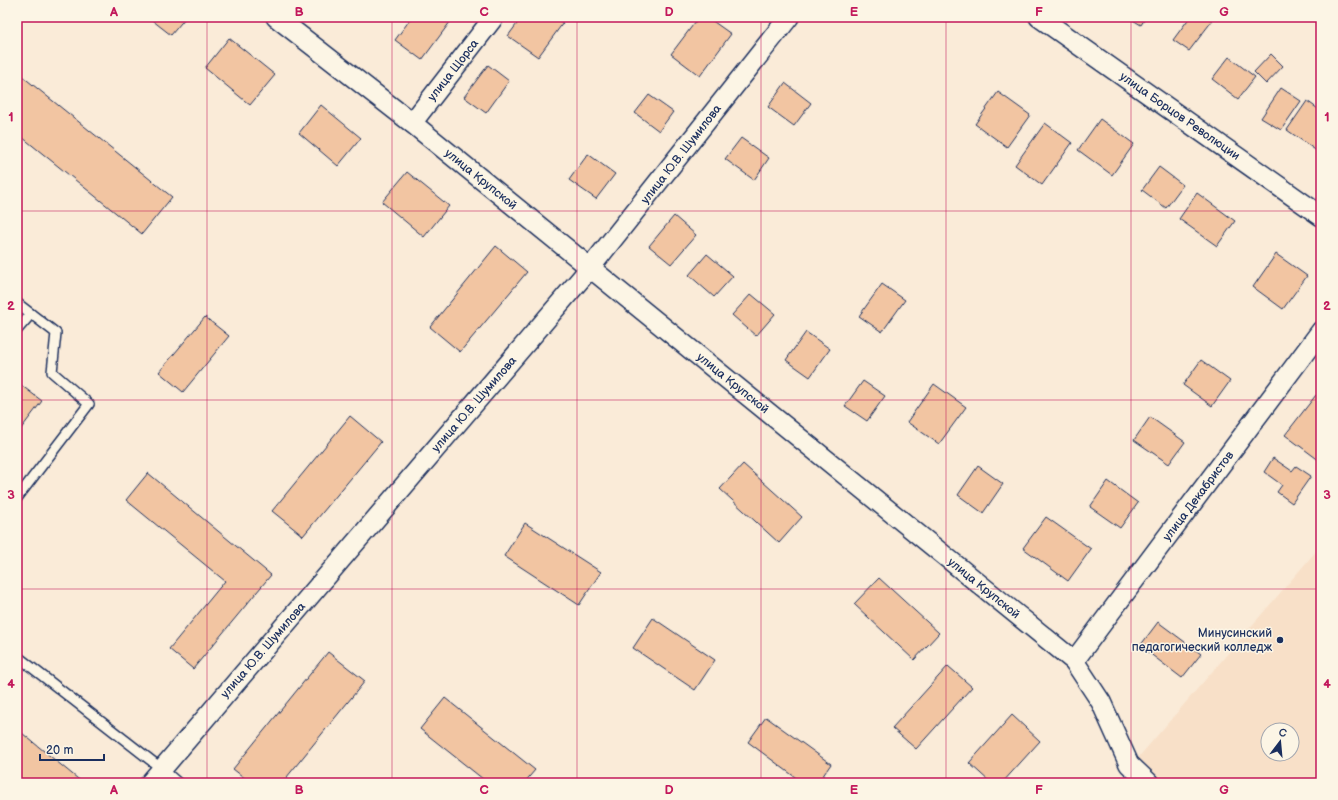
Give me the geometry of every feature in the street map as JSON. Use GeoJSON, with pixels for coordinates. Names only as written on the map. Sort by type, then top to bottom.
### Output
{"type":"FeatureCollection","features":[{"type":"Feature","properties":{"kind":"street","name":"улица Крупской"},"geometry":{"type":"LineString","coordinates":[[276,17],[412,123],[1074,661],[1101,702],[1129,764],[1149,783]]}},
{"type":"Feature","properties":{"kind":"street","name":"улица Щорса"},"geometry":{"type":"LineString","coordinates":[[412,123],[494,17]]}},
{"type":"Feature","properties":{"kind":"street","name":"улица Ю.В. Шумилова"},"geometry":{"type":"LineString","coordinates":[[150,783],[590,268],[789,17]]}},
{"type":"Feature","properties":{"kind":"street","name":"улица Борцов Революции"},"geometry":{"type":"LineString","coordinates":[[1039,17],[1321,216]]}},
{"type":"Feature","properties":{"kind":"street","name":"улица Декабристов"},"geometry":{"type":"LineString","coordinates":[[1074,661],[1321,331]]}},
{"type":"Feature","properties":{"kind":"lane"},"geometry":{"type":"LineString","coordinates":[[17,303],[56,333],[52,372],[89,404],[17,498]]}},
{"type":"Feature","properties":{"kind":"lane"},"geometry":{"type":"LineString","coordinates":[[17,330],[31,314]]}},
{"type":"Feature","properties":{"kind":"lane"},"geometry":{"type":"LineString","coordinates":[[17,656],[178,783]]}},
{"type":"Feature","properties":{"kind":"shaded area","name":"Минусинский педагогический колледж"},"geometry":{"type":"Polygon","coordinates":[[[1318,549],[1321,551],[1321,783],[1166,783],[1137,759],[1318,549]]]}},
{"type":"Feature","properties":{"kind":"building"},"geometry":{"type":"Polygon","coordinates":[[[148,17],[186,17],[171,35],[148,17]]]}},
{"type":"Feature","properties":{"kind":"building"},"geometry":{"type":"Polygon","coordinates":[[[412,17],[453,18],[422,60],[395,40],[412,17]]]}},
{"type":"Feature","properties":{"kind":"building"},"geometry":{"type":"Polygon","coordinates":[[[522,17],[555,17],[563,23],[538,57],[508,36],[522,17]]]}},
{"type":"Feature","properties":{"kind":"building"},"geometry":{"type":"Polygon","coordinates":[[[699,17],[707,17],[731,34],[700,76],[671,54],[699,17]]]}},
{"type":"Feature","properties":{"kind":"building"},"geometry":{"type":"Polygon","coordinates":[[[1128,17],[1146,17],[1141,25],[1128,17]]]}},
{"type":"Feature","properties":{"kind":"building"},"geometry":{"type":"Polygon","coordinates":[[[1190,17],[1206,17],[1212,21],[1189,51],[1173,40],[1190,17]]]}},
{"type":"Feature","properties":{"kind":"building"},"geometry":{"type":"Polygon","coordinates":[[[229,38],[275,75],[250,105],[205,68],[229,38]]]}},
{"type":"Feature","properties":{"kind":"building"},"geometry":{"type":"Polygon","coordinates":[[[1271,54],[1283,66],[1266,84],[1254,72],[1271,54]]]}},
{"type":"Feature","properties":{"kind":"building"},"geometry":{"type":"Polygon","coordinates":[[[1229,57],[1255,77],[1238,99],[1212,79],[1229,57]]]}},
{"type":"Feature","properties":{"kind":"building"},"geometry":{"type":"Polygon","coordinates":[[[488,65],[509,81],[486,113],[464,97],[488,65]]]}},
{"type":"Feature","properties":{"kind":"building"},"geometry":{"type":"Polygon","coordinates":[[[17,72],[172,197],[142,234],[17,133],[17,72]]]}},
{"type":"Feature","properties":{"kind":"building"},"geometry":{"type":"Polygon","coordinates":[[[785,83],[811,103],[794,126],[768,107],[785,83]]]}},
{"type":"Feature","properties":{"kind":"building"},"geometry":{"type":"Polygon","coordinates":[[[1281,88],[1301,101],[1281,130],[1261,118],[1281,88]]]}},
{"type":"Feature","properties":{"kind":"building"},"geometry":{"type":"Polygon","coordinates":[[[998,92],[1030,115],[1007,147],[975,124],[998,92]]]}},
{"type":"Feature","properties":{"kind":"building"},"geometry":{"type":"Polygon","coordinates":[[[649,95],[673,112],[659,131],[635,113],[649,95]]]}},
{"type":"Feature","properties":{"kind":"building"},"geometry":{"type":"Polygon","coordinates":[[[1307,101],[1321,111],[1321,154],[1287,130],[1307,101]]]}},
{"type":"Feature","properties":{"kind":"building"},"geometry":{"type":"Polygon","coordinates":[[[321,105],[361,138],[338,166],[299,133],[321,105]]]}},
{"type":"Feature","properties":{"kind":"building"},"geometry":{"type":"Polygon","coordinates":[[[1100,119],[1134,144],[1112,175],[1078,150],[1100,119]]]}},
{"type":"Feature","properties":{"kind":"building"},"geometry":{"type":"Polygon","coordinates":[[[1045,123],[1072,143],[1042,185],[1015,165],[1045,123]]]}},
{"type":"Feature","properties":{"kind":"building"},"geometry":{"type":"Polygon","coordinates":[[[741,138],[769,158],[754,180],[725,159],[741,138]]]}},
{"type":"Feature","properties":{"kind":"building"},"geometry":{"type":"Polygon","coordinates":[[[588,154],[615,174],[596,199],[569,180],[588,154]]]}},
{"type":"Feature","properties":{"kind":"building"},"geometry":{"type":"Polygon","coordinates":[[[1159,167],[1183,185],[1166,208],[1142,190],[1159,167]]]}},
{"type":"Feature","properties":{"kind":"building"},"geometry":{"type":"Polygon","coordinates":[[[407,172],[449,206],[424,237],[382,202],[407,172]]]}},
{"type":"Feature","properties":{"kind":"building"},"geometry":{"type":"Polygon","coordinates":[[[1197,193],[1235,221],[1217,246],[1179,219],[1197,193]]]}},
{"type":"Feature","properties":{"kind":"building"},"geometry":{"type":"Polygon","coordinates":[[[674,216],[696,235],[671,264],[649,246],[674,216]]]}},
{"type":"Feature","properties":{"kind":"building"},"geometry":{"type":"Polygon","coordinates":[[[496,246],[527,272],[460,352],[430,327],[496,246]]]}},
{"type":"Feature","properties":{"kind":"building"},"geometry":{"type":"Polygon","coordinates":[[[707,254],[733,276],[714,297],[689,275],[707,254]]]}},
{"type":"Feature","properties":{"kind":"building"},"geometry":{"type":"Polygon","coordinates":[[[1276,254],[1307,276],[1283,309],[1253,287],[1276,254]]]}},
{"type":"Feature","properties":{"kind":"building"},"geometry":{"type":"Polygon","coordinates":[[[882,284],[905,300],[882,332],[859,316],[882,284]]]}},
{"type":"Feature","properties":{"kind":"building"},"geometry":{"type":"Polygon","coordinates":[[[751,294],[775,314],[756,336],[732,315],[751,294]]]}},
{"type":"Feature","properties":{"kind":"building"},"geometry":{"type":"Polygon","coordinates":[[[205,317],[229,336],[183,392],[159,372],[205,317]]]}},
{"type":"Feature","properties":{"kind":"building"},"geometry":{"type":"Polygon","coordinates":[[[806,332],[830,349],[810,377],[786,360],[806,332]]]}},
{"type":"Feature","properties":{"kind":"building"},"geometry":{"type":"Polygon","coordinates":[[[1201,360],[1230,381],[1212,406],[1183,385],[1201,360]]]}},
{"type":"Feature","properties":{"kind":"building"},"geometry":{"type":"Polygon","coordinates":[[[863,381],[885,396],[867,421],[845,406],[863,381]]]}},
{"type":"Feature","properties":{"kind":"building"},"geometry":{"type":"Polygon","coordinates":[[[17,382],[42,401],[17,434],[17,382]]]}},
{"type":"Feature","properties":{"kind":"building"},"geometry":{"type":"Polygon","coordinates":[[[934,384],[966,407],[939,444],[907,422],[934,384]]]}},
{"type":"Feature","properties":{"kind":"building"},"geometry":{"type":"Polygon","coordinates":[[[1316,395],[1321,399],[1320,461],[1285,435],[1316,395]]]}},
{"type":"Feature","properties":{"kind":"building"},"geometry":{"type":"Polygon","coordinates":[[[350,416],[381,442],[303,536],[272,511],[350,416]]]}},
{"type":"Feature","properties":{"kind":"building"},"geometry":{"type":"Polygon","coordinates":[[[1150,417],[1185,442],[1169,464],[1134,440],[1150,417]]]}},
{"type":"Feature","properties":{"kind":"building"},"geometry":{"type":"Polygon","coordinates":[[[1273,458],[1292,471],[1296,466],[1311,476],[1292,503],[1277,492],[1282,485],[1264,472],[1273,458]]]}},
{"type":"Feature","properties":{"kind":"building"},"geometry":{"type":"Polygon","coordinates":[[[743,464],[802,517],[779,543],[720,489],[743,464]]]}},
{"type":"Feature","properties":{"kind":"building"},"geometry":{"type":"Polygon","coordinates":[[[978,466],[1003,484],[983,513],[958,495],[978,466]]]}},
{"type":"Feature","properties":{"kind":"building"},"geometry":{"type":"Polygon","coordinates":[[[148,473],[271,575],[193,669],[169,649],[225,581],[126,500],[148,473]]]}},
{"type":"Feature","properties":{"kind":"building"},"geometry":{"type":"Polygon","coordinates":[[[1108,481],[1138,503],[1120,528],[1090,507],[1108,481]]]}},
{"type":"Feature","properties":{"kind":"building"},"geometry":{"type":"Polygon","coordinates":[[[1046,517],[1091,549],[1068,581],[1023,548],[1046,517]]]}},
{"type":"Feature","properties":{"kind":"building"},"geometry":{"type":"Polygon","coordinates":[[[525,523],[601,572],[579,605],[504,556],[525,523]]]}},
{"type":"Feature","properties":{"kind":"building"},"geometry":{"type":"Polygon","coordinates":[[[879,578],[939,633],[914,660],[854,604],[879,578]]]}},
{"type":"Feature","properties":{"kind":"building"},"geometry":{"type":"Polygon","coordinates":[[[653,618],[715,660],[695,690],[633,648],[653,618]]]}},
{"type":"Feature","properties":{"kind":"building"},"geometry":{"type":"Polygon","coordinates":[[[1158,622],[1201,654],[1182,678],[1140,646],[1158,622]]]}},
{"type":"Feature","properties":{"kind":"building"},"geometry":{"type":"Polygon","coordinates":[[[328,652],[365,681],[282,783],[251,783],[233,769],[328,652]]]}},
{"type":"Feature","properties":{"kind":"building"},"geometry":{"type":"Polygon","coordinates":[[[948,666],[972,687],[916,749],[892,728],[948,666]]]}},
{"type":"Feature","properties":{"kind":"building"},"geometry":{"type":"Polygon","coordinates":[[[445,698],[535,770],[524,783],[488,783],[420,729],[445,698]]]}},
{"type":"Feature","properties":{"kind":"building"},"geometry":{"type":"Polygon","coordinates":[[[1012,715],[1040,741],[1002,783],[991,783],[969,763],[1012,715]]]}},
{"type":"Feature","properties":{"kind":"building"},"geometry":{"type":"Polygon","coordinates":[[[766,717],[831,764],[818,783],[803,783],[748,742],[766,717]]]}},
{"type":"Feature","properties":{"kind":"building"},"geometry":{"type":"Polygon","coordinates":[[[17,729],[83,783],[20,783],[17,781],[17,729]]]}},
{"type":"Feature","properties":{"kind":"place","name":"Минусинский педагогический колледж"},"geometry":{"type":"Point","coordinates":[1280,640]}}]}
